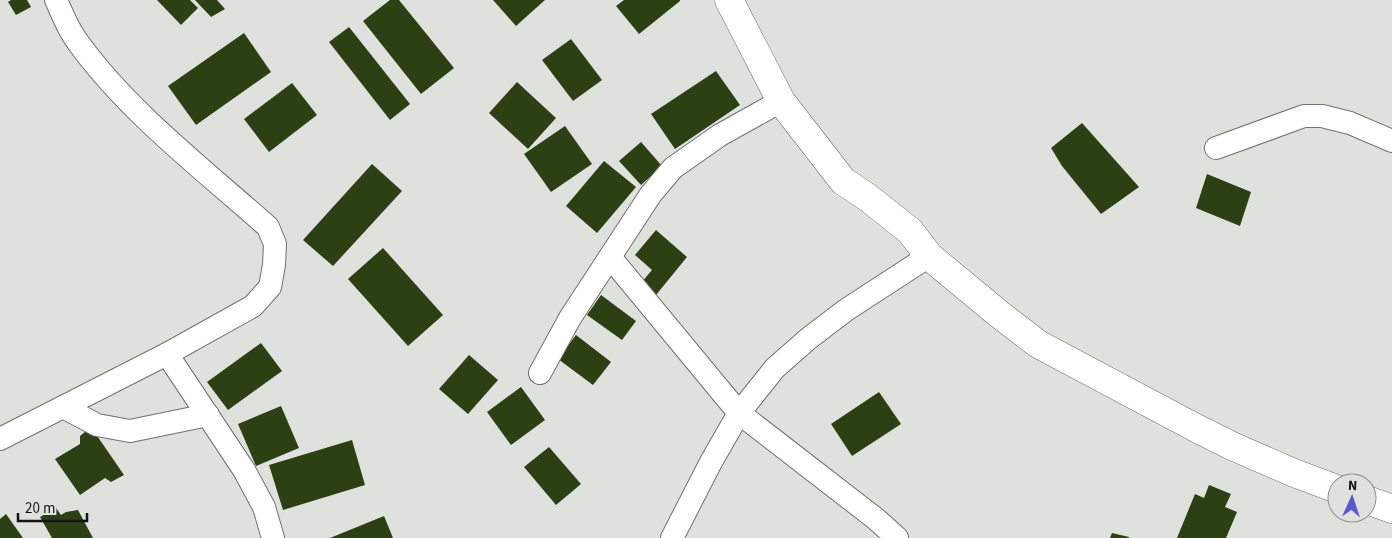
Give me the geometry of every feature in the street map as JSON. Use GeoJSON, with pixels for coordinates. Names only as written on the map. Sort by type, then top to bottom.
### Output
{"type":"FeatureCollection","features":[{"type":"Feature","properties":{"kind":"street"},"geometry":{"type":"LineString","coordinates":[[0,439],[167,354],[253,306],[270,287],[274,264],[275,244],[268,227],[146,118],[104,76],[75,39],[56,0]]}},
{"type":"Feature","properties":{"kind":"street"},"geometry":{"type":"LineString","coordinates":[[735,2],[781,101],[843,182],[867,197],[910,231],[929,256],[1038,344],[1232,446],[1327,485]]}},
{"type":"Feature","properties":{"kind":"street"},"geometry":{"type":"LineString","coordinates":[[540,373],[570,318],[651,194],[673,168],[720,135],[781,101]]}},
{"type":"Feature","properties":{"kind":"street"},"geometry":{"type":"LineString","coordinates":[[1216,148],[1304,116],[1322,116],[1350,123],[1392,141]]}},
{"type":"Feature","properties":{"kind":"street"},"geometry":{"type":"LineString","coordinates":[[672,538],[711,462],[739,414],[775,368],[808,339],[846,310],[929,256]]}},
{"type":"Feature","properties":{"kind":"street"},"geometry":{"type":"LineString","coordinates":[[610,257],[739,414],[876,519],[897,538]]}},
{"type":"Feature","properties":{"kind":"street"},"geometry":{"type":"LineString","coordinates":[[167,354],[244,470],[264,507],[273,538]]}},
{"type":"Feature","properties":{"kind":"street"},"geometry":{"type":"LineString","coordinates":[[63,407],[98,425],[130,432],[208,415]]}},
{"type":"Feature","properties":{"kind":"street"},"geometry":{"type":"LineString","coordinates":[[1377,504],[1392,509]]}},
{"type":"Feature","properties":{"kind":"building"},"geometry":{"type":"Polygon","coordinates":[[[11,0],[27,0],[31,7],[16,15],[8,2],[11,0]]]}},
{"type":"Feature","properties":{"kind":"building"},"geometry":{"type":"Polygon","coordinates":[[[157,0],[190,0],[198,8],[181,25],[157,0]]]}},
{"type":"Feature","properties":{"kind":"building"},"geometry":{"type":"Polygon","coordinates":[[[195,0],[217,0],[225,9],[211,17],[195,0]]]}},
{"type":"Feature","properties":{"kind":"building"},"geometry":{"type":"Polygon","coordinates":[[[390,0],[399,0],[454,68],[421,94],[363,21],[390,0]]]}},
{"type":"Feature","properties":{"kind":"building"},"geometry":{"type":"Polygon","coordinates":[[[493,0],[545,0],[516,26],[493,0]]]}},
{"type":"Feature","properties":{"kind":"building"},"geometry":{"type":"Polygon","coordinates":[[[624,0],[680,1],[639,34],[616,6],[624,0]]]}},
{"type":"Feature","properties":{"kind":"building"},"geometry":{"type":"Polygon","coordinates":[[[349,27],[410,104],[390,120],[329,42],[349,27]]]}},
{"type":"Feature","properties":{"kind":"building"},"geometry":{"type":"Polygon","coordinates":[[[244,33],[271,72],[196,125],[168,86],[244,33]]]}},
{"type":"Feature","properties":{"kind":"building"},"geometry":{"type":"Polygon","coordinates":[[[571,39],[602,80],[573,101],[542,60],[571,39]]]}},
{"type":"Feature","properties":{"kind":"building"},"geometry":{"type":"Polygon","coordinates":[[[716,71],[740,105],[675,149],[651,114],[716,71]]]}},
{"type":"Feature","properties":{"kind":"building"},"geometry":{"type":"Polygon","coordinates":[[[517,82],[556,118],[528,149],[489,113],[517,82]]]}},
{"type":"Feature","properties":{"kind":"building"},"geometry":{"type":"Polygon","coordinates":[[[292,83],[317,115],[269,152],[244,119],[292,83]]]}},
{"type":"Feature","properties":{"kind":"building"},"geometry":{"type":"Polygon","coordinates":[[[1082,123],[1139,187],[1101,214],[1062,166],[1051,148],[1082,123]]]}},
{"type":"Feature","properties":{"kind":"building"},"geometry":{"type":"Polygon","coordinates":[[[565,126],[592,164],[551,192],[524,154],[565,126]]]}},
{"type":"Feature","properties":{"kind":"building"},"geometry":{"type":"Polygon","coordinates":[[[641,142],[662,166],[641,185],[619,161],[641,142]]]}},
{"type":"Feature","properties":{"kind":"building"},"geometry":{"type":"Polygon","coordinates":[[[604,161],[636,187],[597,233],[566,206],[604,161]]]}},
{"type":"Feature","properties":{"kind":"building"},"geometry":{"type":"Polygon","coordinates":[[[372,164],[402,191],[333,266],[303,240],[372,164]]]}},
{"type":"Feature","properties":{"kind":"building"},"geometry":{"type":"Polygon","coordinates":[[[1207,174],[1251,192],[1240,226],[1196,208],[1207,174]]]}},
{"type":"Feature","properties":{"kind":"building"},"geometry":{"type":"Polygon","coordinates":[[[656,230],[687,257],[656,295],[641,283],[652,270],[635,255],[656,230]]]}},
{"type":"Feature","properties":{"kind":"building"},"geometry":{"type":"Polygon","coordinates":[[[383,248],[443,315],[408,346],[348,279],[383,248]]]}},
{"type":"Feature","properties":{"kind":"building"},"geometry":{"type":"Polygon","coordinates":[[[601,295],[636,321],[622,340],[587,315],[601,295]]]}},
{"type":"Feature","properties":{"kind":"building"},"geometry":{"type":"Polygon","coordinates":[[[576,335],[611,362],[593,385],[558,359],[576,335]]]}},
{"type":"Feature","properties":{"kind":"building"},"geometry":{"type":"Polygon","coordinates":[[[261,343],[282,371],[228,410],[207,382],[261,343]]]}},
{"type":"Feature","properties":{"kind":"building"},"geometry":{"type":"Polygon","coordinates":[[[469,355],[498,380],[468,414],[439,389],[469,355]]]}},
{"type":"Feature","properties":{"kind":"building"},"geometry":{"type":"Polygon","coordinates":[[[521,387],[545,420],[511,445],[487,412],[521,387]]]}},
{"type":"Feature","properties":{"kind":"building"},"geometry":{"type":"Polygon","coordinates":[[[879,392],[901,424],[852,456],[831,424],[879,392]]]}},
{"type":"Feature","properties":{"kind":"building"},"geometry":{"type":"Polygon","coordinates":[[[281,406],[299,448],[256,466],[238,424],[281,406]]]}},
{"type":"Feature","properties":{"kind":"building"},"geometry":{"type":"Polygon","coordinates":[[[91,427],[124,475],[111,482],[105,478],[80,495],[55,459],[80,444],[80,436],[91,427]]]}},
{"type":"Feature","properties":{"kind":"building"},"geometry":{"type":"Polygon","coordinates":[[[352,440],[365,485],[283,510],[269,465],[352,440]]]}},
{"type":"Feature","properties":{"kind":"building"},"geometry":{"type":"Polygon","coordinates":[[[549,447],[581,484],[556,505],[524,467],[549,447]]]}},
{"type":"Feature","properties":{"kind":"building"},"geometry":{"type":"Polygon","coordinates":[[[1209,485],[1231,494],[1225,507],[1237,512],[1226,538],[1177,538],[1195,494],[1204,498],[1209,485]]]}},
{"type":"Feature","properties":{"kind":"building"},"geometry":{"type":"Polygon","coordinates":[[[56,508],[61,515],[78,510],[93,538],[52,538],[40,517],[56,508]]]}},
{"type":"Feature","properties":{"kind":"building"},"geometry":{"type":"Polygon","coordinates":[[[6,514],[23,538],[0,538],[0,519],[6,514]]]}},
{"type":"Feature","properties":{"kind":"building"},"geometry":{"type":"Polygon","coordinates":[[[384,516],[393,538],[330,538],[384,516]]]}},
{"type":"Feature","properties":{"kind":"building"},"geometry":{"type":"Polygon","coordinates":[[[1112,533],[1129,537],[1129,538],[1110,538],[1112,533]]]}}]}
